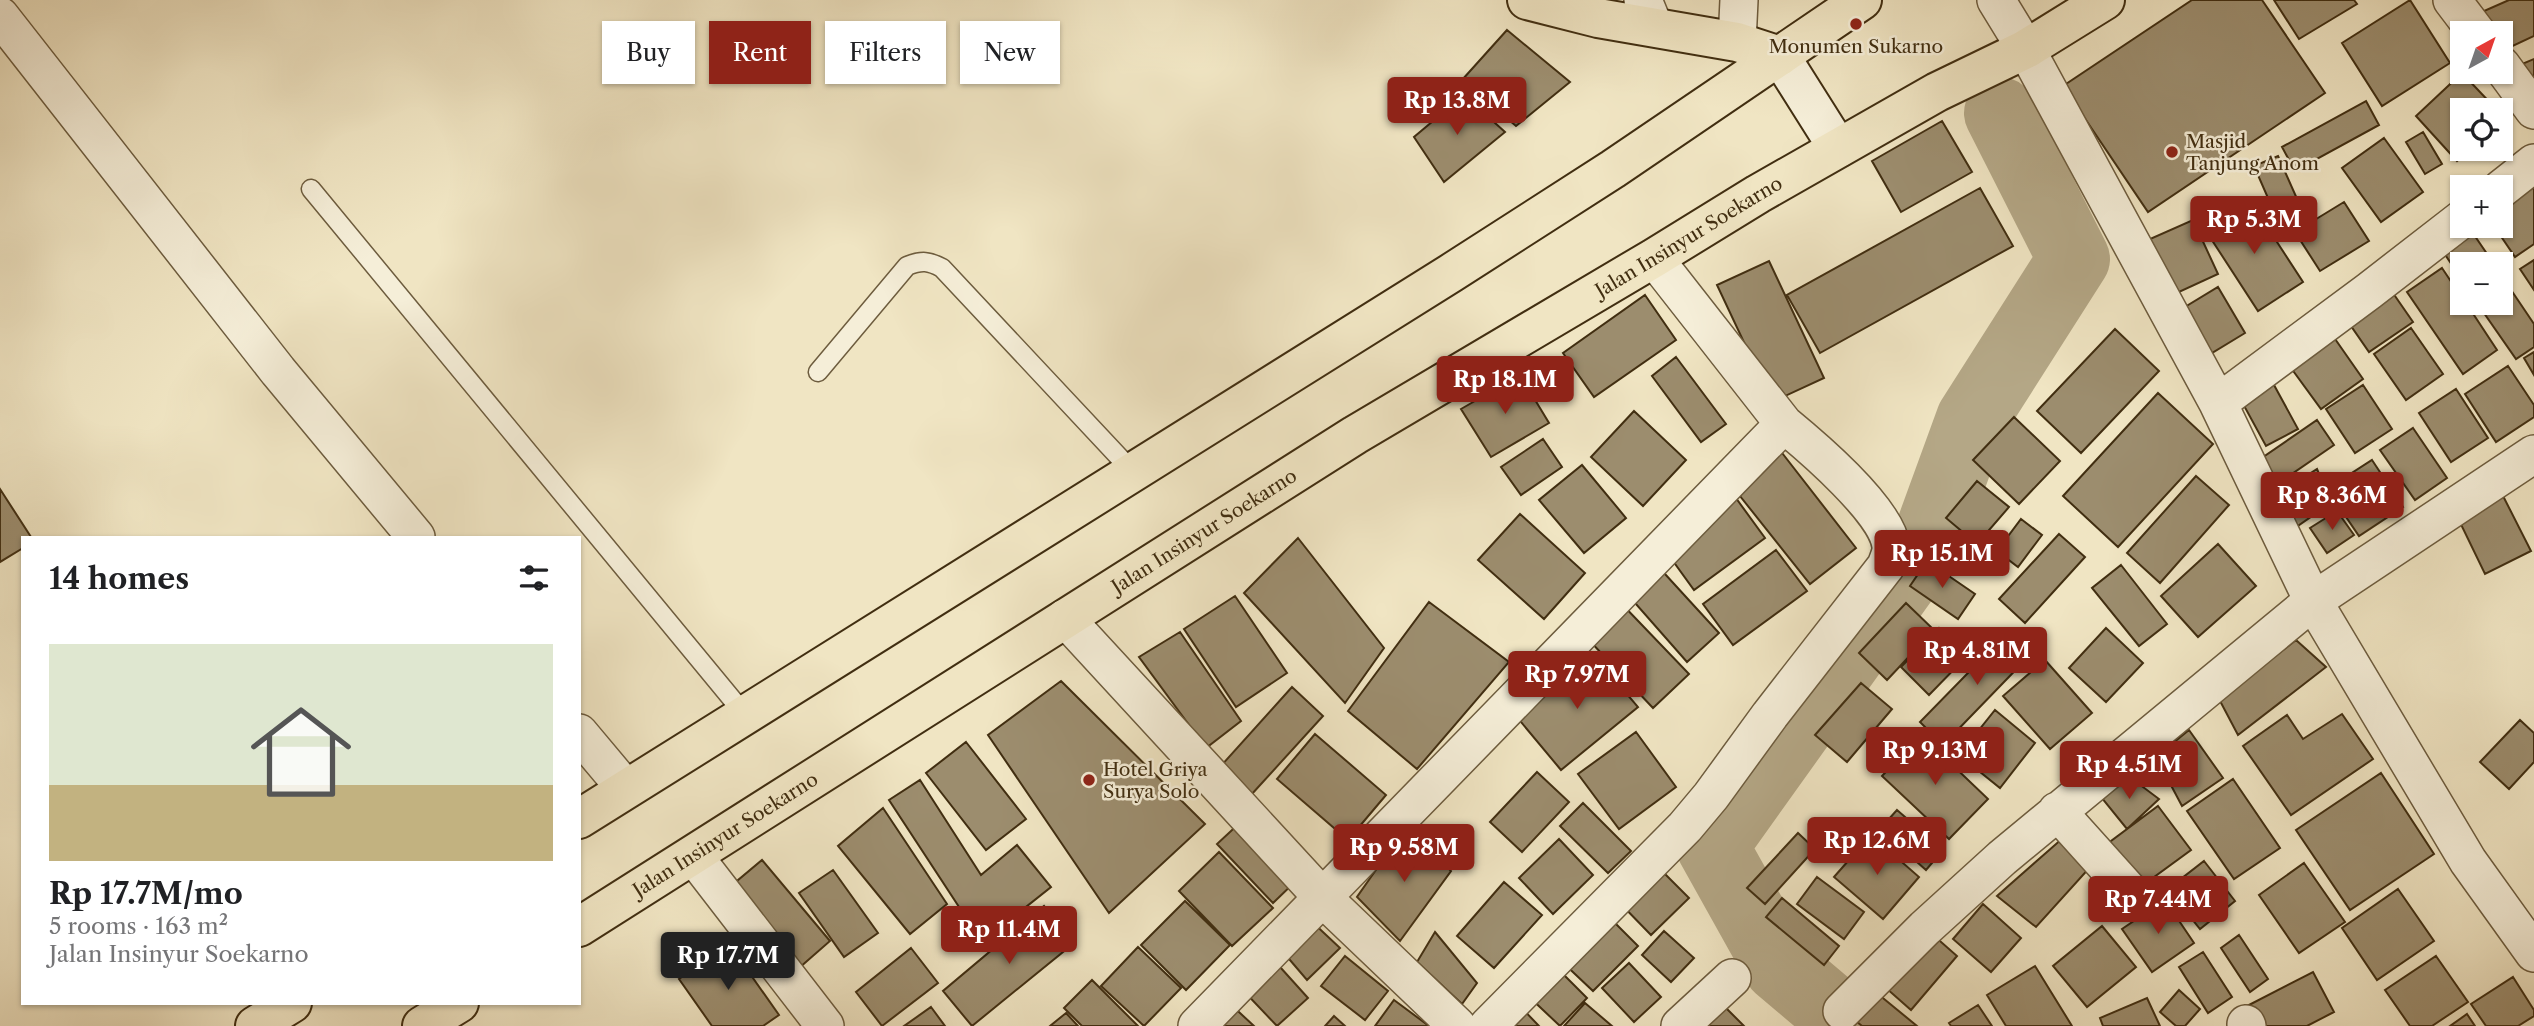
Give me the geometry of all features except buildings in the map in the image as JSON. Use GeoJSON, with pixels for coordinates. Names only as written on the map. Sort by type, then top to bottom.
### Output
{"type":"FeatureCollection","features":[{"type":"Feature","properties":{"kind":"main road"},"geometry":{"type":"LineString","coordinates":[[1527,0],[1598,18],[1649,14],[1780,56],[1838,148]]}},
{"type":"Feature","properties":{"kind":"main road"},"geometry":{"type":"LineString","coordinates":[[581,818],[1451,274],[1614,169],[1862,0]]}},
{"type":"Feature","properties":{"kind":"main road","name":"Jalan Insinyur Soekarno"},"geometry":{"type":"LineString","coordinates":[[581,926],[1355,435],[1758,194],[1937,92],[2026,49],[2083,6]]}},
{"type":"Feature","properties":{"kind":"main road"},"geometry":{"type":"LineString","coordinates":[[255,1026],[289,1005]]}},
{"type":"Feature","properties":{"kind":"main road"},"geometry":{"type":"LineString","coordinates":[[422,1026],[456,1005]]}},
{"type":"Feature","properties":{"kind":"street"},"geometry":{"type":"LineString","coordinates":[[1737,42],[1739,0]]}},
{"type":"Feature","properties":{"kind":"street"},"geometry":{"type":"LineString","coordinates":[[1996,0],[2026,49],[2218,403],[2314,601],[2468,861],[2534,953]]}},
{"type":"Feature","properties":{"kind":"street"},"geometry":{"type":"LineString","coordinates":[[2452,0],[2468,21]]}},
{"type":"Feature","properties":{"kind":"street"},"geometry":{"type":"LineString","coordinates":[[0,16],[270,360],[415,536]]}},
{"type":"Feature","properties":{"kind":"street"},"geometry":{"type":"LineString","coordinates":[[2513,81],[2534,110]]}},
{"type":"Feature","properties":{"kind":"street"},"geometry":{"type":"LineString","coordinates":[[2513,180],[2534,163]]}},
{"type":"Feature","properties":{"kind":"street"},"geometry":{"type":"LineString","coordinates":[[2218,403],[2450,228]]}},
{"type":"Feature","properties":{"kind":"street"},"geometry":{"type":"LineString","coordinates":[[1488,1026],[1702,806],[1886,566],[1892,548],[1888,533],[1864,499],[1784,424],[1654,258]]}},
{"type":"Feature","properties":{"kind":"street"},"geometry":{"type":"LineString","coordinates":[[1196,1026],[1784,424]]}},
{"type":"Feature","properties":{"kind":"street"},"geometry":{"type":"LineString","coordinates":[[1842,1011],[1925,928],[2057,811],[2314,601],[2534,454]]}},
{"type":"Feature","properties":{"kind":"street"},"geometry":{"type":"LineString","coordinates":[[1065,618],[1323,898],[1457,1026]]}},
{"type":"Feature","properties":{"kind":"street"},"geometry":{"type":"LineString","coordinates":[[581,735],[626,789]]}},
{"type":"Feature","properties":{"kind":"street"},"geometry":{"type":"LineString","coordinates":[[2057,811],[2129,891]]}},
{"type":"Feature","properties":{"kind":"street"},"geometry":{"type":"LineString","coordinates":[[693,855],[825,1026]]}},
{"type":"Feature","properties":{"kind":"street"},"geometry":{"type":"LineString","coordinates":[[1680,1026],[1732,978]]}},
{"type":"Feature","properties":{"kind":"lane"},"geometry":{"type":"LineString","coordinates":[[311,189],[746,716]]}},
{"type":"Feature","properties":{"kind":"lane"},"geometry":{"type":"LineString","coordinates":[[818,372],[907,266],[919,261],[930,261],[942,268],[1134,473]]}},
{"type":"Feature","properties":{"kind":"waterway"},"geometry":{"type":"LineString","coordinates":[[1850,1026],[1779,966],[1712,846],[1925,548],[1972,419],[2074,259],[2000,113]]}},
{"type":"Feature","properties":{"kind":"place","name":"Monumen Sukarno"},"geometry":{"type":"Point","coordinates":[1856,24]}},
{"type":"Feature","properties":{"kind":"place","name":"Masjid Tanjung Anom"},"geometry":{"type":"Point","coordinates":[2172,152]}},
{"type":"Feature","properties":{"kind":"place","name":"Hotel Griya Surya Solo"},"geometry":{"type":"Point","coordinates":[1089,780]}}]}
